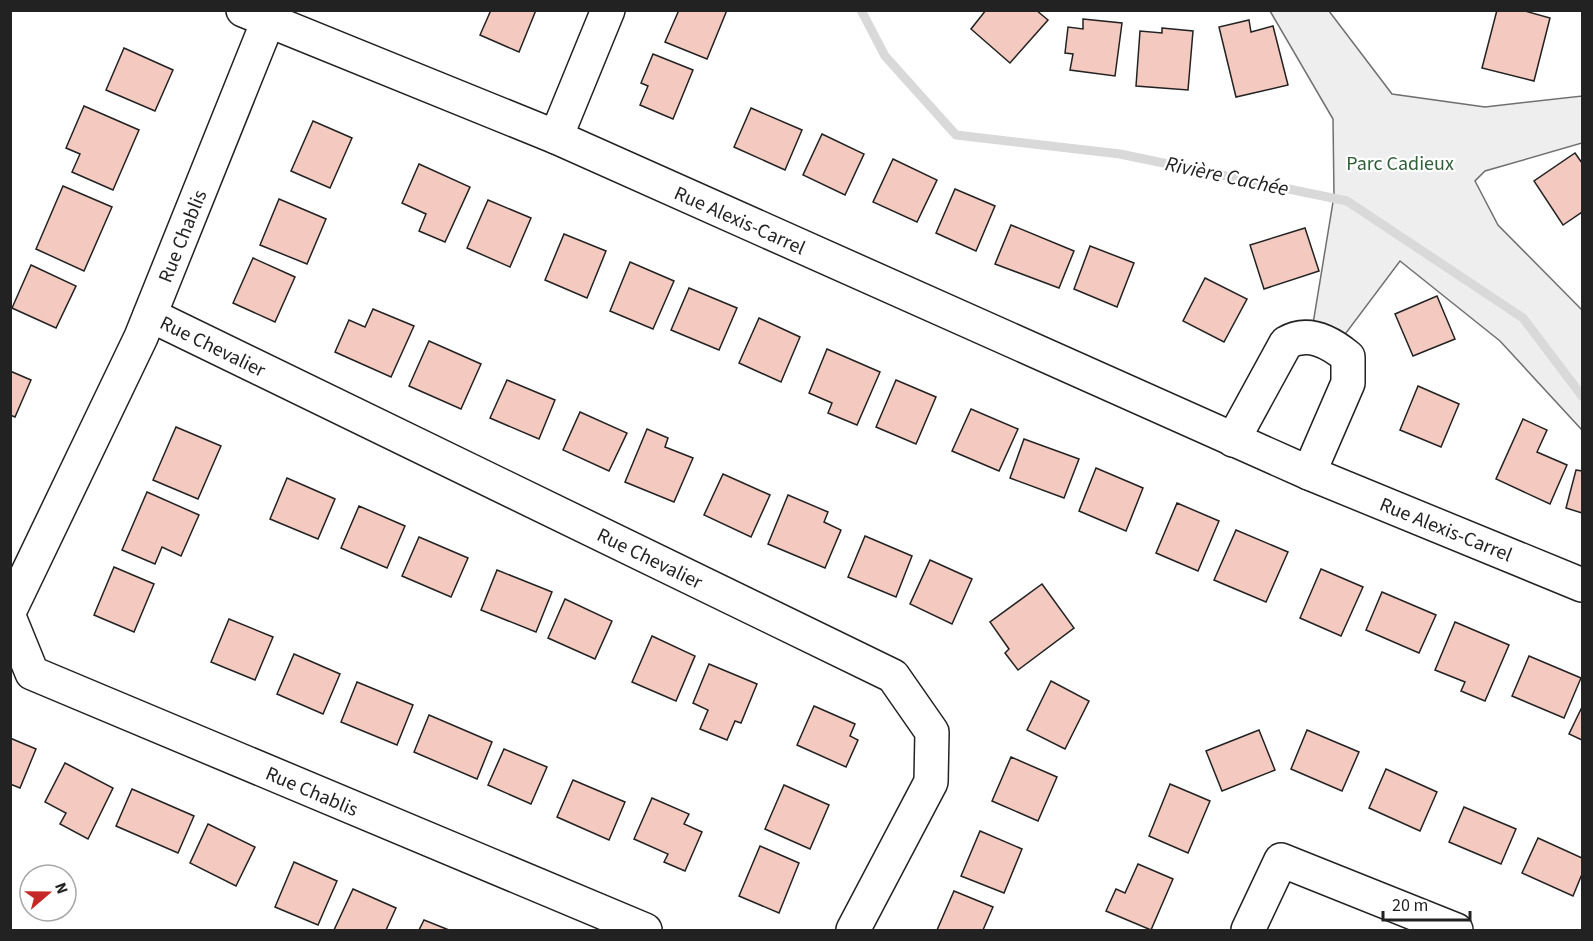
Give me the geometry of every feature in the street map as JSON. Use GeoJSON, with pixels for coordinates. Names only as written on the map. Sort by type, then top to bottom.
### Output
{"type":"FeatureCollection","features":[{"type":"Feature","properties":{"kind":"street"},"geometry":{"type":"LineString","coordinates":[[556,137],[608,10]]}},
{"type":"Feature","properties":{"kind":"street","name":"Rue Alexis-Carrel"},"geometry":{"type":"LineString","coordinates":[[255,16],[556,137],[1233,440],[1582,585]]}},
{"type":"Feature","properties":{"kind":"street","name":"Rue Chablis"},"geometry":{"type":"LineString","coordinates":[[10,610],[150,315],[255,16]]}},
{"type":"Feature","properties":{"kind":"street","name":"Rue Chevalier"},"geometry":{"type":"LineString","coordinates":[[150,315],[893,676],[932,732],[931,782],[853,930]]}},
{"type":"Feature","properties":{"kind":"street"},"geometry":{"type":"LineString","coordinates":[[1233,440],[1286,343],[1297,337],[1311,337],[1326,343],[1348,357],[1349,376],[1309,473]]}},
{"type":"Feature","properties":{"kind":"street","name":"Rue Chablis"},"geometry":{"type":"LineString","coordinates":[[10,619],[32,674],[645,930]]}},
{"type":"Feature","properties":{"kind":"street"},"geometry":{"type":"LineString","coordinates":[[1248,930],[1281,860],[1456,930]]}},
{"type":"Feature","properties":{"kind":"green space","name":"Parc Cadieux"},"geometry":{"type":"Polygon","coordinates":[[[1270,11],[1329,11],[1392,94],[1485,107],[1582,96],[1582,143],[1485,171],[1475,181],[1498,225],[1582,310],[1582,430],[1500,341],[1400,261],[1340,341],[1311,336],[1334,196],[1333,119],[1270,11]]]}},
{"type":"Feature","properties":{"kind":"building"},"geometry":{"type":"Polygon","coordinates":[[[491,10],[536,10],[519,52],[480,35],[491,10]]]}},
{"type":"Feature","properties":{"kind":"building"},"geometry":{"type":"Polygon","coordinates":[[[679,10],[727,10],[707,59],[665,42],[679,10]]]}},
{"type":"Feature","properties":{"kind":"building"},"geometry":{"type":"Polygon","coordinates":[[[986,10],[1036,10],[1048,20],[1010,63],[971,29],[986,10]]]}},
{"type":"Feature","properties":{"kind":"building"},"geometry":{"type":"Polygon","coordinates":[[[1497,10],[1521,10],[1550,18],[1534,81],[1482,68],[1497,10]]]}},
{"type":"Feature","properties":{"kind":"building"},"geometry":{"type":"Polygon","coordinates":[[[1083,19],[1122,23],[1115,76],[1070,70],[1073,54],[1065,53],[1068,27],[1083,29],[1083,19]]]}},
{"type":"Feature","properties":{"kind":"building"},"geometry":{"type":"Polygon","coordinates":[[[1249,20],[1251,32],[1273,26],[1288,85],[1236,97],[1219,27],[1249,20]]]}},
{"type":"Feature","properties":{"kind":"building"},"geometry":{"type":"Polygon","coordinates":[[[1162,28],[1193,31],[1188,90],[1136,86],[1140,31],[1162,33],[1162,28]]]}},
{"type":"Feature","properties":{"kind":"building"},"geometry":{"type":"Polygon","coordinates":[[[124,48],[173,70],[155,111],[106,90],[124,48]]]}},
{"type":"Feature","properties":{"kind":"building"},"geometry":{"type":"Polygon","coordinates":[[[653,54],[693,70],[673,119],[640,105],[648,86],[641,83],[653,54]]]}},
{"type":"Feature","properties":{"kind":"building"},"geometry":{"type":"Polygon","coordinates":[[[84,106],[139,130],[113,190],[72,172],[80,154],[66,148],[84,106]]]}},
{"type":"Feature","properties":{"kind":"building"},"geometry":{"type":"Polygon","coordinates":[[[751,108],[802,130],[785,170],[734,147],[751,108]]]}},
{"type":"Feature","properties":{"kind":"building"},"geometry":{"type":"Polygon","coordinates":[[[313,121],[352,138],[330,188],[291,171],[313,121]]]}},
{"type":"Feature","properties":{"kind":"building"},"geometry":{"type":"Polygon","coordinates":[[[822,134],[864,154],[845,195],[803,175],[822,134]]]}},
{"type":"Feature","properties":{"kind":"building"},"geometry":{"type":"Polygon","coordinates":[[[1575,153],[1582,163],[1582,212],[1563,225],[1534,181],[1575,153]]]}},
{"type":"Feature","properties":{"kind":"building"},"geometry":{"type":"Polygon","coordinates":[[[893,159],[937,180],[917,222],[873,202],[893,159]]]}},
{"type":"Feature","properties":{"kind":"building"},"geometry":{"type":"Polygon","coordinates":[[[419,164],[470,187],[445,242],[419,231],[426,214],[402,203],[419,164]]]}},
{"type":"Feature","properties":{"kind":"building"},"geometry":{"type":"Polygon","coordinates":[[[63,186],[112,207],[84,271],[36,249],[63,186]]]}},
{"type":"Feature","properties":{"kind":"building"},"geometry":{"type":"Polygon","coordinates":[[[955,189],[995,206],[976,251],[936,233],[955,189]]]}},
{"type":"Feature","properties":{"kind":"building"},"geometry":{"type":"Polygon","coordinates":[[[279,199],[326,219],[307,264],[260,245],[279,199]]]}},
{"type":"Feature","properties":{"kind":"building"},"geometry":{"type":"Polygon","coordinates":[[[488,200],[531,218],[510,267],[467,248],[488,200]]]}},
{"type":"Feature","properties":{"kind":"building"},"geometry":{"type":"Polygon","coordinates":[[[1011,225],[1074,251],[1059,288],[995,264],[1011,225]]]}},
{"type":"Feature","properties":{"kind":"building"},"geometry":{"type":"Polygon","coordinates":[[[1305,228],[1319,271],[1264,289],[1250,245],[1305,228]]]}},
{"type":"Feature","properties":{"kind":"building"},"geometry":{"type":"Polygon","coordinates":[[[564,234],[606,251],[587,298],[545,280],[564,234]]]}},
{"type":"Feature","properties":{"kind":"building"},"geometry":{"type":"Polygon","coordinates":[[[1090,246],[1134,263],[1117,307],[1074,289],[1090,246]]]}},
{"type":"Feature","properties":{"kind":"building"},"geometry":{"type":"Polygon","coordinates":[[[253,258],[295,277],[275,322],[233,303],[253,258]]]}},
{"type":"Feature","properties":{"kind":"building"},"geometry":{"type":"Polygon","coordinates":[[[630,262],[674,281],[653,329],[610,311],[630,262]]]}},
{"type":"Feature","properties":{"kind":"building"},"geometry":{"type":"Polygon","coordinates":[[[31,265],[76,286],[56,328],[12,308],[31,265]]]}},
{"type":"Feature","properties":{"kind":"building"},"geometry":{"type":"Polygon","coordinates":[[[1205,278],[1247,299],[1224,342],[1183,321],[1205,278]]]}},
{"type":"Feature","properties":{"kind":"building"},"geometry":{"type":"Polygon","coordinates":[[[689,288],[737,308],[719,350],[671,330],[689,288]]]}},
{"type":"Feature","properties":{"kind":"building"},"geometry":{"type":"Polygon","coordinates":[[[1437,296],[1455,339],[1413,356],[1395,314],[1437,296]]]}},
{"type":"Feature","properties":{"kind":"building"},"geometry":{"type":"Polygon","coordinates":[[[373,309],[414,326],[391,377],[335,352],[349,320],[365,327],[373,309]]]}},
{"type":"Feature","properties":{"kind":"building"},"geometry":{"type":"Polygon","coordinates":[[[759,318],[800,337],[781,382],[739,363],[759,318]]]}},
{"type":"Feature","properties":{"kind":"building"},"geometry":{"type":"Polygon","coordinates":[[[429,341],[481,364],[461,409],[409,386],[429,341]]]}},
{"type":"Feature","properties":{"kind":"building"},"geometry":{"type":"Polygon","coordinates":[[[827,349],[880,372],[857,425],[828,413],[832,403],[809,393],[827,349]]]}},
{"type":"Feature","properties":{"kind":"building"},"geometry":{"type":"Polygon","coordinates":[[[10,371],[31,380],[15,417],[10,415],[10,371]]]}},
{"type":"Feature","properties":{"kind":"building"},"geometry":{"type":"Polygon","coordinates":[[[507,380],[555,400],[539,439],[490,418],[507,380]]]}},
{"type":"Feature","properties":{"kind":"building"},"geometry":{"type":"Polygon","coordinates":[[[896,380],[936,397],[916,444],[876,427],[896,380]]]}},
{"type":"Feature","properties":{"kind":"building"},"geometry":{"type":"Polygon","coordinates":[[[1418,386],[1459,404],[1441,447],[1400,430],[1418,386]]]}},
{"type":"Feature","properties":{"kind":"building"},"geometry":{"type":"Polygon","coordinates":[[[971,409],[1018,429],[999,471],[952,451],[971,409]]]}},
{"type":"Feature","properties":{"kind":"building"},"geometry":{"type":"Polygon","coordinates":[[[580,412],[627,433],[609,471],[563,450],[580,412]]]}},
{"type":"Feature","properties":{"kind":"building"},"geometry":{"type":"Polygon","coordinates":[[[1523,419],[1547,430],[1537,452],[1567,465],[1550,504],[1496,479],[1523,419]]]}},
{"type":"Feature","properties":{"kind":"building"},"geometry":{"type":"Polygon","coordinates":[[[176,427],[221,446],[198,499],[153,480],[176,427]]]}},
{"type":"Feature","properties":{"kind":"building"},"geometry":{"type":"Polygon","coordinates":[[[647,429],[668,438],[665,447],[693,458],[674,502],[625,482],[647,429]]]}},
{"type":"Feature","properties":{"kind":"building"},"geometry":{"type":"Polygon","coordinates":[[[1024,439],[1079,459],[1064,498],[1010,478],[1024,439]]]}},
{"type":"Feature","properties":{"kind":"building"},"geometry":{"type":"Polygon","coordinates":[[[1096,468],[1143,488],[1126,531],[1079,511],[1096,468]]]}},
{"type":"Feature","properties":{"kind":"building"},"geometry":{"type":"Polygon","coordinates":[[[1576,470],[1582,471],[1582,513],[1566,508],[1576,470]]]}},
{"type":"Feature","properties":{"kind":"building"},"geometry":{"type":"Polygon","coordinates":[[[723,474],[770,495],[751,537],[704,515],[723,474]]]}},
{"type":"Feature","properties":{"kind":"building"},"geometry":{"type":"Polygon","coordinates":[[[287,478],[335,499],[318,539],[270,519],[287,478]]]}},
{"type":"Feature","properties":{"kind":"building"},"geometry":{"type":"Polygon","coordinates":[[[147,492],[199,515],[181,556],[162,547],[155,564],[122,550],[147,492]]]}},
{"type":"Feature","properties":{"kind":"building"},"geometry":{"type":"Polygon","coordinates":[[[788,495],[828,512],[824,522],[841,530],[825,568],[768,544],[788,495]]]}},
{"type":"Feature","properties":{"kind":"building"},"geometry":{"type":"Polygon","coordinates":[[[1177,503],[1219,521],[1198,571],[1156,553],[1177,503]]]}},
{"type":"Feature","properties":{"kind":"building"},"geometry":{"type":"Polygon","coordinates":[[[359,506],[405,526],[387,568],[341,548],[359,506]]]}},
{"type":"Feature","properties":{"kind":"building"},"geometry":{"type":"Polygon","coordinates":[[[1236,530],[1288,552],[1266,602],[1214,580],[1236,530]]]}},
{"type":"Feature","properties":{"kind":"building"},"geometry":{"type":"Polygon","coordinates":[[[865,536],[912,556],[896,597],[848,577],[865,536]]]}},
{"type":"Feature","properties":{"kind":"building"},"geometry":{"type":"Polygon","coordinates":[[[419,537],[468,558],[451,597],[402,576],[419,537]]]}},
{"type":"Feature","properties":{"kind":"building"},"geometry":{"type":"Polygon","coordinates":[[[930,560],[972,579],[952,624],[910,604],[930,560]]]}},
{"type":"Feature","properties":{"kind":"building"},"geometry":{"type":"Polygon","coordinates":[[[114,567],[154,584],[134,632],[94,615],[114,567]]]}},
{"type":"Feature","properties":{"kind":"building"},"geometry":{"type":"Polygon","coordinates":[[[1321,569],[1363,587],[1341,636],[1300,618],[1321,569]]]}},
{"type":"Feature","properties":{"kind":"building"},"geometry":{"type":"Polygon","coordinates":[[[497,570],[552,592],[536,632],[481,610],[497,570]]]}},
{"type":"Feature","properties":{"kind":"building"},"geometry":{"type":"Polygon","coordinates":[[[1042,584],[1074,628],[1018,670],[1005,653],[1009,649],[990,622],[1042,584]]]}},
{"type":"Feature","properties":{"kind":"building"},"geometry":{"type":"Polygon","coordinates":[[[1382,592],[1436,615],[1419,653],[1366,630],[1382,592]]]}},
{"type":"Feature","properties":{"kind":"building"},"geometry":{"type":"Polygon","coordinates":[[[565,599],[612,621],[595,659],[548,638],[565,599]]]}},
{"type":"Feature","properties":{"kind":"building"},"geometry":{"type":"Polygon","coordinates":[[[229,619],[273,637],[255,680],[211,662],[229,619]]]}},
{"type":"Feature","properties":{"kind":"building"},"geometry":{"type":"Polygon","coordinates":[[[1455,622],[1509,645],[1485,701],[1461,691],[1465,682],[1435,670],[1455,622]]]}},
{"type":"Feature","properties":{"kind":"building"},"geometry":{"type":"Polygon","coordinates":[[[652,636],[695,656],[676,701],[632,682],[652,636]]]}},
{"type":"Feature","properties":{"kind":"building"},"geometry":{"type":"Polygon","coordinates":[[[294,654],[340,674],[323,714],[277,694],[294,654]]]}},
{"type":"Feature","properties":{"kind":"building"},"geometry":{"type":"Polygon","coordinates":[[[1529,656],[1581,678],[1564,718],[1512,696],[1529,656]]]}},
{"type":"Feature","properties":{"kind":"building"},"geometry":{"type":"Polygon","coordinates":[[[709,664],[757,684],[741,723],[735,721],[727,740],[700,729],[708,710],[693,703],[709,664]]]}},
{"type":"Feature","properties":{"kind":"building"},"geometry":{"type":"Polygon","coordinates":[[[1051,681],[1089,701],[1065,749],[1027,730],[1051,681]]]}},
{"type":"Feature","properties":{"kind":"building"},"geometry":{"type":"Polygon","coordinates":[[[357,682],[413,705],[397,745],[341,722],[357,682]]]}},
{"type":"Feature","properties":{"kind":"building"},"geometry":{"type":"Polygon","coordinates":[[[814,706],[855,724],[850,736],[858,740],[846,767],[797,745],[814,706]]]}},
{"type":"Feature","properties":{"kind":"building"},"geometry":{"type":"Polygon","coordinates":[[[1582,707],[1582,740],[1569,734],[1582,707]]]}},
{"type":"Feature","properties":{"kind":"building"},"geometry":{"type":"Polygon","coordinates":[[[429,715],[492,742],[477,779],[414,752],[429,715]]]}},
{"type":"Feature","properties":{"kind":"building"},"geometry":{"type":"Polygon","coordinates":[[[1259,730],[1275,770],[1222,791],[1206,751],[1259,730]]]}},
{"type":"Feature","properties":{"kind":"building"},"geometry":{"type":"Polygon","coordinates":[[[1307,730],[1359,752],[1342,791],[1291,769],[1307,730]]]}},
{"type":"Feature","properties":{"kind":"building"},"geometry":{"type":"Polygon","coordinates":[[[10,738],[36,749],[20,788],[10,784],[10,738]]]}},
{"type":"Feature","properties":{"kind":"building"},"geometry":{"type":"Polygon","coordinates":[[[504,749],[547,767],[531,804],[488,785],[504,749]]]}},
{"type":"Feature","properties":{"kind":"building"},"geometry":{"type":"Polygon","coordinates":[[[1011,757],[1057,777],[1038,821],[992,801],[1011,757]]]}},
{"type":"Feature","properties":{"kind":"building"},"geometry":{"type":"Polygon","coordinates":[[[65,763],[113,788],[88,839],[60,824],[66,813],[45,802],[65,763]]]}},
{"type":"Feature","properties":{"kind":"building"},"geometry":{"type":"Polygon","coordinates":[[[1386,769],[1437,792],[1420,831],[1369,808],[1386,769]]]}},
{"type":"Feature","properties":{"kind":"building"},"geometry":{"type":"Polygon","coordinates":[[[573,780],[625,802],[609,840],[557,817],[573,780]]]}},
{"type":"Feature","properties":{"kind":"building"},"geometry":{"type":"Polygon","coordinates":[[[1170,784],[1210,801],[1188,853],[1149,836],[1170,784]]]}},
{"type":"Feature","properties":{"kind":"building"},"geometry":{"type":"Polygon","coordinates":[[[784,785],[829,805],[810,849],[765,829],[784,785]]]}},
{"type":"Feature","properties":{"kind":"building"},"geometry":{"type":"Polygon","coordinates":[[[132,789],[194,816],[178,853],[116,826],[132,789]]]}},
{"type":"Feature","properties":{"kind":"building"},"geometry":{"type":"Polygon","coordinates":[[[652,798],[689,814],[684,824],[702,832],[685,871],[664,862],[668,854],[634,839],[652,798]]]}},
{"type":"Feature","properties":{"kind":"building"},"geometry":{"type":"Polygon","coordinates":[[[1464,807],[1516,829],[1501,864],[1449,842],[1464,807]]]}},
{"type":"Feature","properties":{"kind":"building"},"geometry":{"type":"Polygon","coordinates":[[[208,824],[255,847],[236,886],[190,863],[208,824]]]}},
{"type":"Feature","properties":{"kind":"building"},"geometry":{"type":"Polygon","coordinates":[[[980,831],[1022,849],[1004,893],[961,876],[980,831]]]}},
{"type":"Feature","properties":{"kind":"building"},"geometry":{"type":"Polygon","coordinates":[[[1538,838],[1582,858],[1582,874],[1573,896],[1522,873],[1538,838]]]}},
{"type":"Feature","properties":{"kind":"building"},"geometry":{"type":"Polygon","coordinates":[[[760,846],[799,863],[779,913],[739,896],[760,846]]]}},
{"type":"Feature","properties":{"kind":"building"},"geometry":{"type":"Polygon","coordinates":[[[294,862],[337,881],[318,925],[275,907],[294,862]]]}},
{"type":"Feature","properties":{"kind":"building"},"geometry":{"type":"Polygon","coordinates":[[[1138,864],[1173,879],[1151,930],[1106,911],[1116,889],[1125,893],[1138,864]]]}},
{"type":"Feature","properties":{"kind":"building"},"geometry":{"type":"Polygon","coordinates":[[[353,889],[396,908],[386,930],[334,930],[353,889]]]}},
{"type":"Feature","properties":{"kind":"building"},"geometry":{"type":"Polygon","coordinates":[[[954,891],[993,907],[983,930],[937,930],[954,891]]]}},
{"type":"Feature","properties":{"kind":"building"},"geometry":{"type":"Polygon","coordinates":[[[424,920],[449,930],[419,930],[424,920]]]}},
{"type":"Feature","properties":{"kind":"waterway","name":"Rivière Cachée"},"geometry":{"type":"LineString","coordinates":[[861,10],[885,56],[956,135],[1120,154],[1347,201],[1523,318],[1582,396]]}}]}
